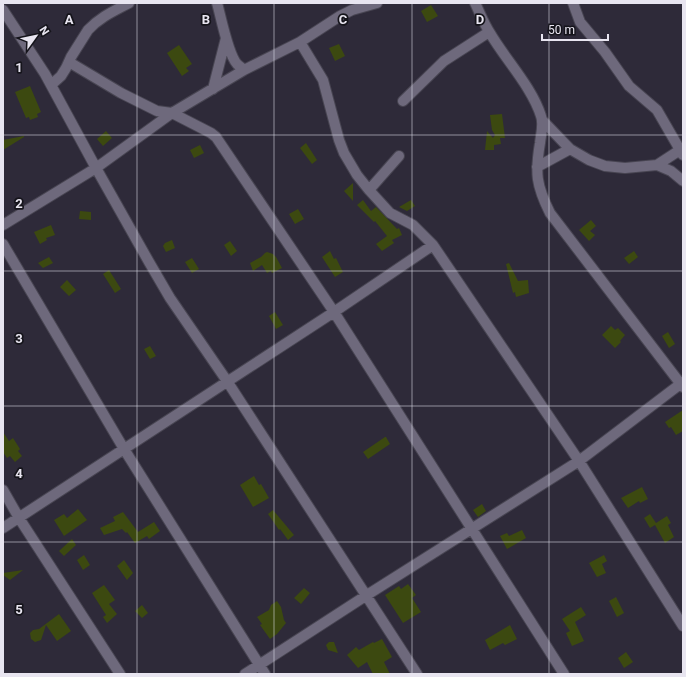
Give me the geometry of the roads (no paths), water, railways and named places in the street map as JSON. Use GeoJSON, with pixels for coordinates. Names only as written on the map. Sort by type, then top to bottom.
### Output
{"type":"FeatureCollection","features":[{"type":"Feature","properties":{"kind":"street"},"geometry":{"type":"LineString","coordinates":[[51,85],[61,76],[88,30],[94,23],[102,17],[129,3]]}},
{"type":"Feature","properties":{"kind":"street"},"geometry":{"type":"LineString","coordinates":[[217,3],[226,38],[234,60],[244,70]]}},
{"type":"Feature","properties":{"kind":"street"},"geometry":{"type":"LineString","coordinates":[[475,3],[490,32],[533,98],[543,121],[570,149],[589,160],[605,166],[625,168],[656,165],[682,153],[658,110],[629,86],[605,52],[580,22],[573,3]]}},
{"type":"Feature","properties":{"kind":"street"},"geometry":{"type":"LineString","coordinates":[[3,226],[96,168],[172,113],[244,70],[300,42],[340,16],[352,10],[374,4]]}},
{"type":"Feature","properties":{"kind":"street"},"geometry":{"type":"LineString","coordinates":[[3,10],[15,26],[51,85],[148,262],[367,595],[417,674]]}},
{"type":"Feature","properties":{"kind":"street"},"geometry":{"type":"LineString","coordinates":[[403,101],[444,61],[490,32]]}},
{"type":"Feature","properties":{"kind":"street"},"geometry":{"type":"LineString","coordinates":[[213,89],[226,38]]}},
{"type":"Feature","properties":{"kind":"street"},"geometry":{"type":"LineString","coordinates":[[300,42],[323,80],[339,140],[344,153],[357,175],[390,213],[413,225],[433,245],[579,461],[683,626]]}},
{"type":"Feature","properties":{"kind":"street"},"geometry":{"type":"LineString","coordinates":[[69,62],[121,93],[157,110],[172,113],[216,137],[334,312],[564,674]]}},
{"type":"Feature","properties":{"kind":"street"},"geometry":{"type":"LineString","coordinates":[[245,674],[263,670],[367,595],[579,461],[682,385],[550,213],[542,197],[537,181],[537,167],[543,121]]}},
{"type":"Feature","properties":{"kind":"street"},"geometry":{"type":"LineString","coordinates":[[537,167],[570,149]]}},
{"type":"Feature","properties":{"kind":"street"},"geometry":{"type":"LineString","coordinates":[[369,190],[399,156]]}},
{"type":"Feature","properties":{"kind":"street"},"geometry":{"type":"LineString","coordinates":[[656,165],[671,172],[683,181]]}},
{"type":"Feature","properties":{"kind":"street"},"geometry":{"type":"LineString","coordinates":[[3,244],[124,449],[263,670]]}},
{"type":"Feature","properties":{"kind":"street"},"geometry":{"type":"LineString","coordinates":[[3,528],[334,312],[433,245]]}},
{"type":"Feature","properties":{"kind":"street"},"geometry":{"type":"LineString","coordinates":[[3,490],[19,518],[120,674]]}}]}
